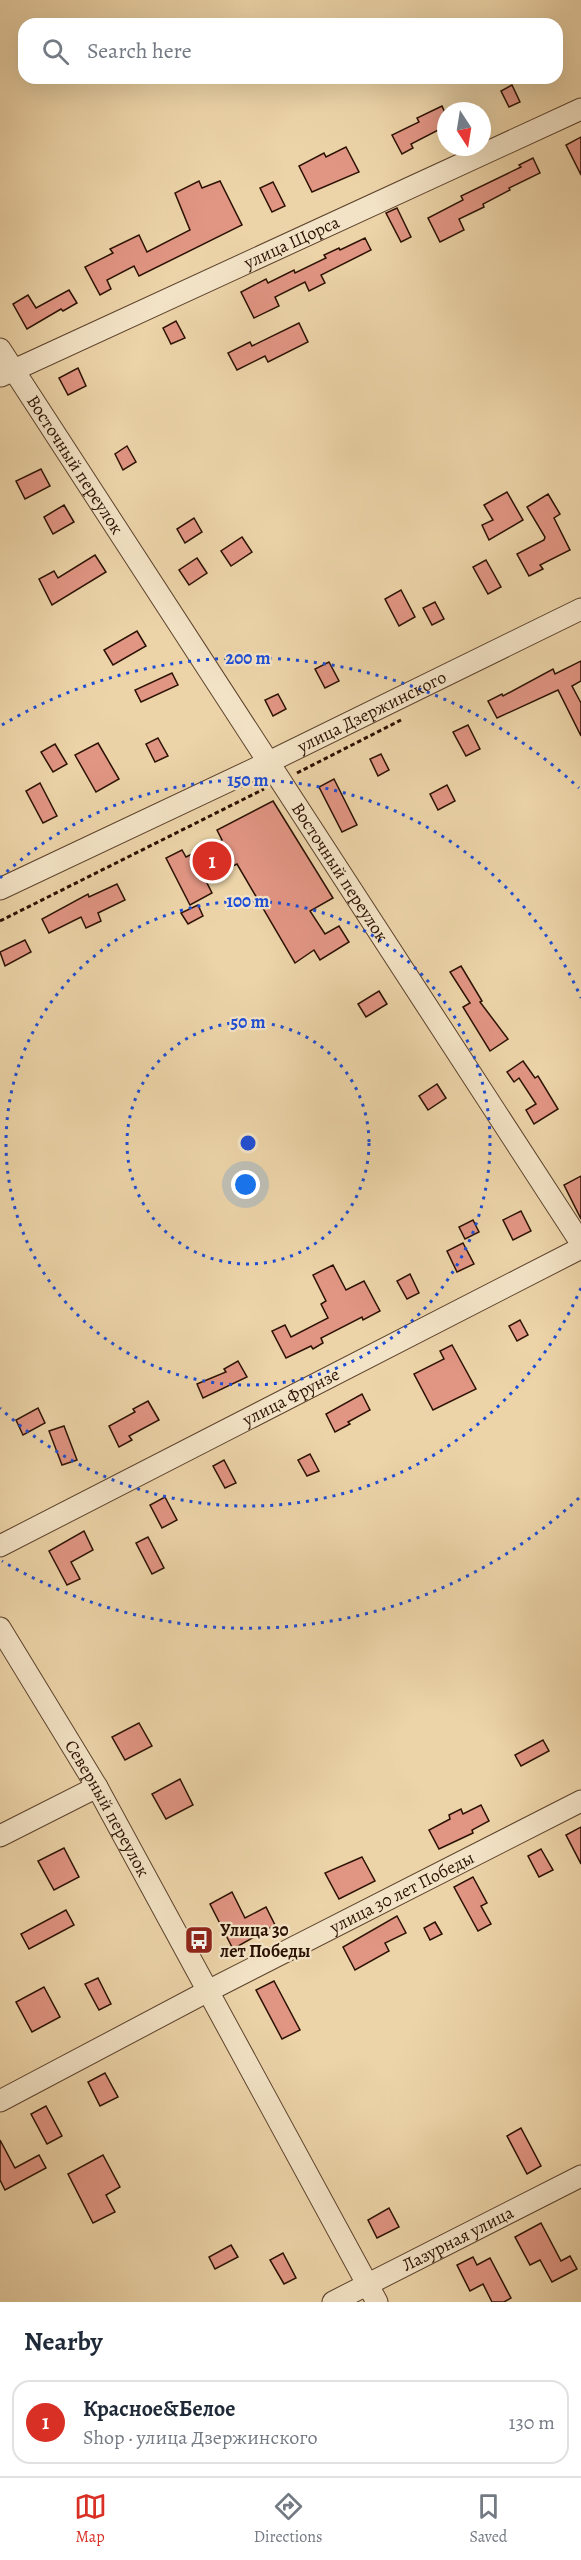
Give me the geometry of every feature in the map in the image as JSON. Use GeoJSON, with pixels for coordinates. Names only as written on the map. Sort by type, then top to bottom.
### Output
{"type":"FeatureCollection","features":[{"type":"Feature","properties":{"kind":"street","name":"улица Щорса"},"geometry":{"type":"LineString","coordinates":[[6,373],[581,109]]}},
{"type":"Feature","properties":{"kind":"street","name":"Восточный переулок"},"geometry":{"type":"LineString","coordinates":[[0,349],[6,373],[269,762],[581,1243]]}},
{"type":"Feature","properties":{"kind":"street","name":"улица Дзержинского"},"geometry":{"type":"LineString","coordinates":[[0,889],[269,762],[581,609]]}},
{"type":"Feature","properties":{"kind":"street","name":"улица Фрунзе"},"geometry":{"type":"LineString","coordinates":[[0,1546],[581,1248]]}},
{"type":"Feature","properties":{"kind":"street","name":"Северный переулок"},"geometry":{"type":"LineString","coordinates":[[0,1628],[97,1788],[372,2293]]}},
{"type":"Feature","properties":{"kind":"street"},"geometry":{"type":"LineString","coordinates":[[0,1836],[97,1788]]}},
{"type":"Feature","properties":{"kind":"street","name":"улица 30 лет Победы"},"geometry":{"type":"LineString","coordinates":[[0,2101],[208,1991],[581,1801]]}},
{"type":"Feature","properties":{"kind":"street","name":"Лазурная улица"},"geometry":{"type":"LineString","coordinates":[[333,2302],[372,2293],[581,2175]]}},
{"type":"Feature","properties":{"kind":"building"},"geometry":{"type":"Polygon","coordinates":[[[512,85],[520,102],[509,107],[501,91],[512,85]]]}},
{"type":"Feature","properties":{"kind":"building"},"geometry":{"type":"Polygon","coordinates":[[[437,108],[437,131],[411,144],[413,148],[402,154],[392,135],[419,122],[417,118],[437,108]]]}},
{"type":"Feature","properties":{"kind":"building"},"geometry":{"type":"Polygon","coordinates":[[[581,137],[581,175],[566,145],[581,137]]]}},
{"type":"Feature","properties":{"kind":"building"},"geometry":{"type":"Polygon","coordinates":[[[346,147],[359,172],[312,192],[299,166],[324,153],[326,157],[346,147]]]}},
{"type":"Feature","properties":{"kind":"building"},"geometry":{"type":"Polygon","coordinates":[[[533,158],[540,173],[509,188],[510,190],[483,204],[484,207],[459,219],[464,230],[440,242],[428,218],[463,200],[461,196],[521,167],[519,165],[533,158]]]}},
{"type":"Feature","properties":{"kind":"building"},"geometry":{"type":"Polygon","coordinates":[[[199,181],[202,188],[220,181],[242,225],[139,276],[134,266],[107,280],[111,289],[100,295],[85,267],[113,253],[110,249],[139,235],[147,252],[190,230],[175,193],[199,181]]]}},
{"type":"Feature","properties":{"kind":"building"},"geometry":{"type":"Polygon","coordinates":[[[273,182],[285,206],[272,212],[260,188],[273,182]]]}},
{"type":"Feature","properties":{"kind":"building"},"geometry":{"type":"Polygon","coordinates":[[[397,208],[411,237],[401,242],[386,213],[397,208]]]}},
{"type":"Feature","properties":{"kind":"building"},"geometry":{"type":"Polygon","coordinates":[[[365,238],[371,250],[321,275],[325,283],[309,291],[305,282],[275,297],[279,306],[254,318],[241,292],[266,279],[268,283],[294,270],[295,273],[326,258],[324,255],[365,238]]]}},
{"type":"Feature","properties":{"kind":"building"},"geometry":{"type":"Polygon","coordinates":[[[69,290],[77,303],[63,311],[61,309],[27,329],[13,304],[28,295],[36,308],[69,290]]]}},
{"type":"Feature","properties":{"kind":"building"},"geometry":{"type":"Polygon","coordinates":[[[176,321],[185,338],[171,344],[163,328],[176,321]]]}},
{"type":"Feature","properties":{"kind":"building"},"geometry":{"type":"Polygon","coordinates":[[[299,323],[308,342],[268,362],[265,356],[237,370],[228,353],[250,342],[252,346],[299,323]]]}},
{"type":"Feature","properties":{"kind":"building"},"geometry":{"type":"Polygon","coordinates":[[[78,368],[86,386],[68,395],[59,378],[78,368]]]}},
{"type":"Feature","properties":{"kind":"building"},"geometry":{"type":"Polygon","coordinates":[[[127,446],[136,462],[123,470],[115,454],[127,446]]]}},
{"type":"Feature","properties":{"kind":"building"},"geometry":{"type":"Polygon","coordinates":[[[41,469],[50,486],[25,499],[16,481],[41,469]]]}},
{"type":"Feature","properties":{"kind":"building"},"geometry":{"type":"Polygon","coordinates":[[[507,492],[523,520],[489,540],[482,525],[493,520],[484,505],[507,492]]]}},
{"type":"Feature","properties":{"kind":"building"},"geometry":{"type":"Polygon","coordinates":[[[548,494],[560,514],[554,518],[570,550],[540,565],[543,569],[529,576],[517,554],[544,540],[545,537],[527,507],[548,494]]]}},
{"type":"Feature","properties":{"kind":"building"},"geometry":{"type":"Polygon","coordinates":[[[64,505],[74,522],[53,534],[44,517],[64,505]]]}},
{"type":"Feature","properties":{"kind":"building"},"geometry":{"type":"Polygon","coordinates":[[[194,518],[202,532],[185,543],[177,529],[194,518]]]}},
{"type":"Feature","properties":{"kind":"building"},"geometry":{"type":"Polygon","coordinates":[[[242,537],[252,552],[231,566],[221,551],[242,537]]]}},
{"type":"Feature","properties":{"kind":"building"},"geometry":{"type":"Polygon","coordinates":[[[95,555],[106,572],[52,605],[39,579],[54,571],[58,578],[95,555]]]}},
{"type":"Feature","properties":{"kind":"building"},"geometry":{"type":"Polygon","coordinates":[[[197,558],[207,573],[189,585],[179,570],[197,558]]]}},
{"type":"Feature","properties":{"kind":"building"},"geometry":{"type":"Polygon","coordinates":[[[486,560],[501,587],[488,594],[473,567],[486,560]]]}},
{"type":"Feature","properties":{"kind":"building"},"geometry":{"type":"Polygon","coordinates":[[[401,590],[415,617],[399,626],[385,599],[401,590]]]}},
{"type":"Feature","properties":{"kind":"building"},"geometry":{"type":"Polygon","coordinates":[[[435,602],[444,619],[432,625],[423,608],[435,602]]]}},
{"type":"Feature","properties":{"kind":"building"},"geometry":{"type":"Polygon","coordinates":[[[137,631],[146,646],[113,665],[104,650],[137,631]]]}},
{"type":"Feature","properties":{"kind":"building"},"geometry":{"type":"Polygon","coordinates":[[[581,661],[581,681],[572,686],[581,703],[581,736],[558,690],[497,718],[488,701],[502,694],[503,696],[553,669],[555,674],[581,661]]]}},
{"type":"Feature","properties":{"kind":"building"},"geometry":{"type":"Polygon","coordinates":[[[329,662],[339,681],[325,688],[315,669],[329,662]]]}},
{"type":"Feature","properties":{"kind":"building"},"geometry":{"type":"Polygon","coordinates":[[[172,673],[178,685],[141,702],[135,690],[172,673]]]}},
{"type":"Feature","properties":{"kind":"building"},"geometry":{"type":"Polygon","coordinates":[[[278,694],[286,709],[273,716],[265,700],[278,694]]]}},
{"type":"Feature","properties":{"kind":"building"},"geometry":{"type":"Polygon","coordinates":[[[468,725],[480,749],[466,756],[453,732],[468,725]]]}},
{"type":"Feature","properties":{"kind":"building"},"geometry":{"type":"Polygon","coordinates":[[[158,738],[168,756],[155,762],[146,744],[158,738]]]}},
{"type":"Feature","properties":{"kind":"building"},"geometry":{"type":"Polygon","coordinates":[[[98,743],[119,779],[96,792],[75,755],[98,743]]]}},
{"type":"Feature","properties":{"kind":"building"},"geometry":{"type":"Polygon","coordinates":[[[55,744],[67,764],[53,772],[41,752],[55,744]]]}},
{"type":"Feature","properties":{"kind":"building"},"geometry":{"type":"Polygon","coordinates":[[[381,754],[389,770],[378,776],[370,759],[381,754]]]}},
{"type":"Feature","properties":{"kind":"building"},"geometry":{"type":"Polygon","coordinates":[[[334,779],[357,825],[342,832],[319,787],[334,779]]]}},
{"type":"Feature","properties":{"kind":"building"},"geometry":{"type":"Polygon","coordinates":[[[40,783],[57,816],[43,823],[26,791],[40,783]]]}},
{"type":"Feature","properties":{"kind":"building"},"geometry":{"type":"Polygon","coordinates":[[[447,785],[455,801],[438,810],[430,794],[447,785]]]}},
{"type":"Feature","properties":{"kind":"building"},"geometry":{"type":"Polygon","coordinates":[[[273,801],[333,898],[310,911],[325,934],[339,926],[349,942],[320,960],[314,950],[295,963],[237,864],[205,879],[212,893],[190,905],[166,858],[182,850],[186,857],[222,840],[217,830],[273,801]]]}},
{"type":"Feature","properties":{"kind":"building"},"geometry":{"type":"Polygon","coordinates":[[[117,884],[125,900],[98,913],[101,921],[86,928],[81,917],[49,933],[42,919],[88,894],[89,897],[117,884]]]}},
{"type":"Feature","properties":{"kind":"building"},"geometry":{"type":"Polygon","coordinates":[[[198,905],[203,916],[188,924],[181,913],[198,905]]]}},
{"type":"Feature","properties":{"kind":"building"},"geometry":{"type":"Polygon","coordinates":[[[25,940],[31,952],[5,966],[0,952],[25,940]]]}},
{"type":"Feature","properties":{"kind":"building"},"geometry":{"type":"Polygon","coordinates":[[[461,966],[482,1001],[480,1002],[508,1039],[490,1051],[463,1007],[470,1003],[450,972],[461,966]]]}},
{"type":"Feature","properties":{"kind":"building"},"geometry":{"type":"Polygon","coordinates":[[[379,991],[387,1004],[366,1017],[358,1004],[379,991]]]}},
{"type":"Feature","properties":{"kind":"building"},"geometry":{"type":"Polygon","coordinates":[[[523,1061],[535,1078],[538,1076],[558,1109],[534,1124],[526,1110],[536,1104],[519,1078],[514,1082],[507,1072],[523,1061]]]}},
{"type":"Feature","properties":{"kind":"building"},"geometry":{"type":"Polygon","coordinates":[[[437,1084],[446,1098],[428,1110],[419,1096],[437,1084]]]}},
{"type":"Feature","properties":{"kind":"building"},"geometry":{"type":"Polygon","coordinates":[[[581,1176],[581,1219],[564,1185],[581,1176]]]}},
{"type":"Feature","properties":{"kind":"building"},"geometry":{"type":"Polygon","coordinates":[[[521,1211],[531,1231],[513,1240],[503,1220],[521,1211]]]}},
{"type":"Feature","properties":{"kind":"building"},"geometry":{"type":"Polygon","coordinates":[[[473,1220],[479,1232],[465,1239],[459,1227],[473,1220]]]}},
{"type":"Feature","properties":{"kind":"building"},"geometry":{"type":"Polygon","coordinates":[[[463,1243],[474,1264],[457,1272],[447,1251],[463,1243]]]}},
{"type":"Feature","properties":{"kind":"building"},"geometry":{"type":"Polygon","coordinates":[[[333,1265],[346,1290],[364,1281],[380,1311],[363,1320],[362,1317],[321,1338],[323,1343],[313,1349],[311,1346],[286,1358],[272,1331],[285,1325],[291,1337],[328,1318],[321,1304],[326,1301],[313,1275],[333,1265]]]}},
{"type":"Feature","properties":{"kind":"building"},"geometry":{"type":"Polygon","coordinates":[[[410,1274],[419,1293],[407,1299],[397,1281],[410,1274]]]}},
{"type":"Feature","properties":{"kind":"building"},"geometry":{"type":"Polygon","coordinates":[[[520,1320],[528,1335],[517,1341],[509,1326],[520,1320]]]}},
{"type":"Feature","properties":{"kind":"building"},"geometry":{"type":"Polygon","coordinates":[[[452,1345],[476,1389],[433,1410],[414,1374],[444,1359],[440,1351],[452,1345]]]}},
{"type":"Feature","properties":{"kind":"building"},"geometry":{"type":"Polygon","coordinates":[[[238,1361],[247,1377],[203,1398],[197,1384],[226,1372],[224,1369],[238,1361]]]}},
{"type":"Feature","properties":{"kind":"building"},"geometry":{"type":"Polygon","coordinates":[[[362,1394],[370,1410],[335,1432],[326,1414],[362,1394]]]}},
{"type":"Feature","properties":{"kind":"building"},"geometry":{"type":"Polygon","coordinates":[[[148,1401],[159,1420],[129,1436],[132,1440],[119,1447],[109,1426],[135,1412],[133,1409],[148,1401]]]}},
{"type":"Feature","properties":{"kind":"building"},"geometry":{"type":"Polygon","coordinates":[[[38,1408],[45,1423],[23,1435],[16,1420],[38,1408]]]}},
{"type":"Feature","properties":{"kind":"building"},"geometry":{"type":"Polygon","coordinates":[[[64,1426],[77,1460],[62,1465],[49,1431],[64,1426]]]}},
{"type":"Feature","properties":{"kind":"building"},"geometry":{"type":"Polygon","coordinates":[[[310,1454],[319,1471],[307,1476],[298,1460],[310,1454]]]}},
{"type":"Feature","properties":{"kind":"building"},"geometry":{"type":"Polygon","coordinates":[[[224,1460],[236,1483],[225,1488],[213,1466],[224,1460]]]}},
{"type":"Feature","properties":{"kind":"building"},"geometry":{"type":"Polygon","coordinates":[[[165,1497],[177,1520],[162,1528],[150,1505],[165,1497]]]}},
{"type":"Feature","properties":{"kind":"building"},"geometry":{"type":"Polygon","coordinates":[[[84,1531],[93,1550],[71,1562],[80,1579],[67,1585],[49,1551],[84,1531]]]}},
{"type":"Feature","properties":{"kind":"building"},"geometry":{"type":"Polygon","coordinates":[[[148,1537],[164,1568],[152,1574],[136,1543],[148,1537]]]}},
{"type":"Feature","properties":{"kind":"building"},"geometry":{"type":"Polygon","coordinates":[[[139,1723],[152,1746],[125,1760],[112,1737],[139,1723]]]}},
{"type":"Feature","properties":{"kind":"building"},"geometry":{"type":"Polygon","coordinates":[[[543,1740],[549,1751],[521,1766],[515,1755],[543,1740]]]}},
{"type":"Feature","properties":{"kind":"building"},"geometry":{"type":"Polygon","coordinates":[[[180,1779],[193,1805],[166,1819],[152,1794],[180,1779]]]}},
{"type":"Feature","properties":{"kind":"building"},"geometry":{"type":"Polygon","coordinates":[[[481,1805],[489,1821],[472,1830],[473,1833],[439,1849],[429,1830],[450,1819],[449,1815],[461,1809],[463,1814],[481,1805]]]}},
{"type":"Feature","properties":{"kind":"building"},"geometry":{"type":"Polygon","coordinates":[[[581,1827],[581,1864],[566,1835],[581,1827]]]}},
{"type":"Feature","properties":{"kind":"building"},"geometry":{"type":"Polygon","coordinates":[[[64,1848],[79,1877],[54,1890],[38,1861],[64,1848]]]}},
{"type":"Feature","properties":{"kind":"building"},"geometry":{"type":"Polygon","coordinates":[[[541,1849],[553,1870],[539,1877],[528,1856],[541,1849]]]}},
{"type":"Feature","properties":{"kind":"building"},"geometry":{"type":"Polygon","coordinates":[[[362,1857],[375,1881],[339,1899],[325,1873],[362,1857]]]}},
{"type":"Feature","properties":{"kind":"building"},"geometry":{"type":"Polygon","coordinates":[[[473,1877],[487,1903],[481,1906],[491,1924],[478,1931],[454,1887],[473,1877]]]}},
{"type":"Feature","properties":{"kind":"building"},"geometry":{"type":"Polygon","coordinates":[[[232,1892],[245,1918],[266,1907],[275,1925],[233,1949],[210,1904],[232,1892]]]}},
{"type":"Feature","properties":{"kind":"building"},"geometry":{"type":"Polygon","coordinates":[[[66,1910],[74,1925],[29,1949],[21,1934],[66,1910]]]}},
{"type":"Feature","properties":{"kind":"building"},"geometry":{"type":"Polygon","coordinates":[[[397,1916],[406,1933],[385,1943],[389,1951],[355,1970],[343,1947],[397,1916]]]}},
{"type":"Feature","properties":{"kind":"building"},"geometry":{"type":"Polygon","coordinates":[[[435,1922],[442,1934],[430,1940],[424,1928],[435,1922]]]}},
{"type":"Feature","properties":{"kind":"building"},"geometry":{"type":"Polygon","coordinates":[[[98,1978],[111,2004],[99,2010],[85,1984],[98,1978]]]}},
{"type":"Feature","properties":{"kind":"building"},"geometry":{"type":"Polygon","coordinates":[[[274,1981],[300,2030],[282,2039],[256,1990],[274,1981]]]}},
{"type":"Feature","properties":{"kind":"building"},"geometry":{"type":"Polygon","coordinates":[[[44,1987],[60,2017],[32,2032],[16,2002],[44,1987]]]}},
{"type":"Feature","properties":{"kind":"building"},"geometry":{"type":"Polygon","coordinates":[[[105,2073],[118,2097],[100,2106],[88,2082],[105,2073]]]}},
{"type":"Feature","properties":{"kind":"building"},"geometry":{"type":"Polygon","coordinates":[[[46,2106],[62,2136],[47,2144],[31,2114],[46,2106]]]}},
{"type":"Feature","properties":{"kind":"building"},"geometry":{"type":"Polygon","coordinates":[[[521,2128],[541,2166],[527,2174],[507,2136],[521,2128]]]}},
{"type":"Feature","properties":{"kind":"building"},"geometry":{"type":"Polygon","coordinates":[[[0,2140],[15,2168],[39,2155],[46,2168],[5,2190],[0,2180],[0,2140]]]}},
{"type":"Feature","properties":{"kind":"building"},"geometry":{"type":"Polygon","coordinates":[[[103,2155],[120,2187],[106,2195],[115,2212],[93,2223],[68,2174],[103,2155]]]}},
{"type":"Feature","properties":{"kind":"building"},"geometry":{"type":"Polygon","coordinates":[[[389,2208],[399,2227],[377,2238],[368,2220],[389,2208]]]}},
{"type":"Feature","properties":{"kind":"building"},"geometry":{"type":"Polygon","coordinates":[[[541,2223],[561,2261],[570,2256],[577,2269],[552,2282],[540,2260],[530,2265],[515,2237],[541,2223]]]}},
{"type":"Feature","properties":{"kind":"building"},"geometry":{"type":"Polygon","coordinates":[[[231,2245],[238,2257],[215,2269],[209,2257],[231,2245]]]}},
{"type":"Feature","properties":{"kind":"building"},"geometry":{"type":"Polygon","coordinates":[[[283,2253],[296,2278],[284,2284],[270,2260],[283,2253]]]}},
{"type":"Feature","properties":{"kind":"building"},"geometry":{"type":"Polygon","coordinates":[[[473,2257],[477,2265],[490,2258],[511,2298],[504,2302],[492,2302],[483,2284],[470,2291],[457,2265],[473,2257]]]}},
{"type":"Feature","properties":{"kind":"place","name":"Красное&Белое"},"geometry":{"type":"Point","coordinates":[212,861]}},
{"type":"Feature","properties":{"kind":"place","name":"Улица 30 лет Победы"},"geometry":{"type":"Point","coordinates":[199,1940]}}]}
